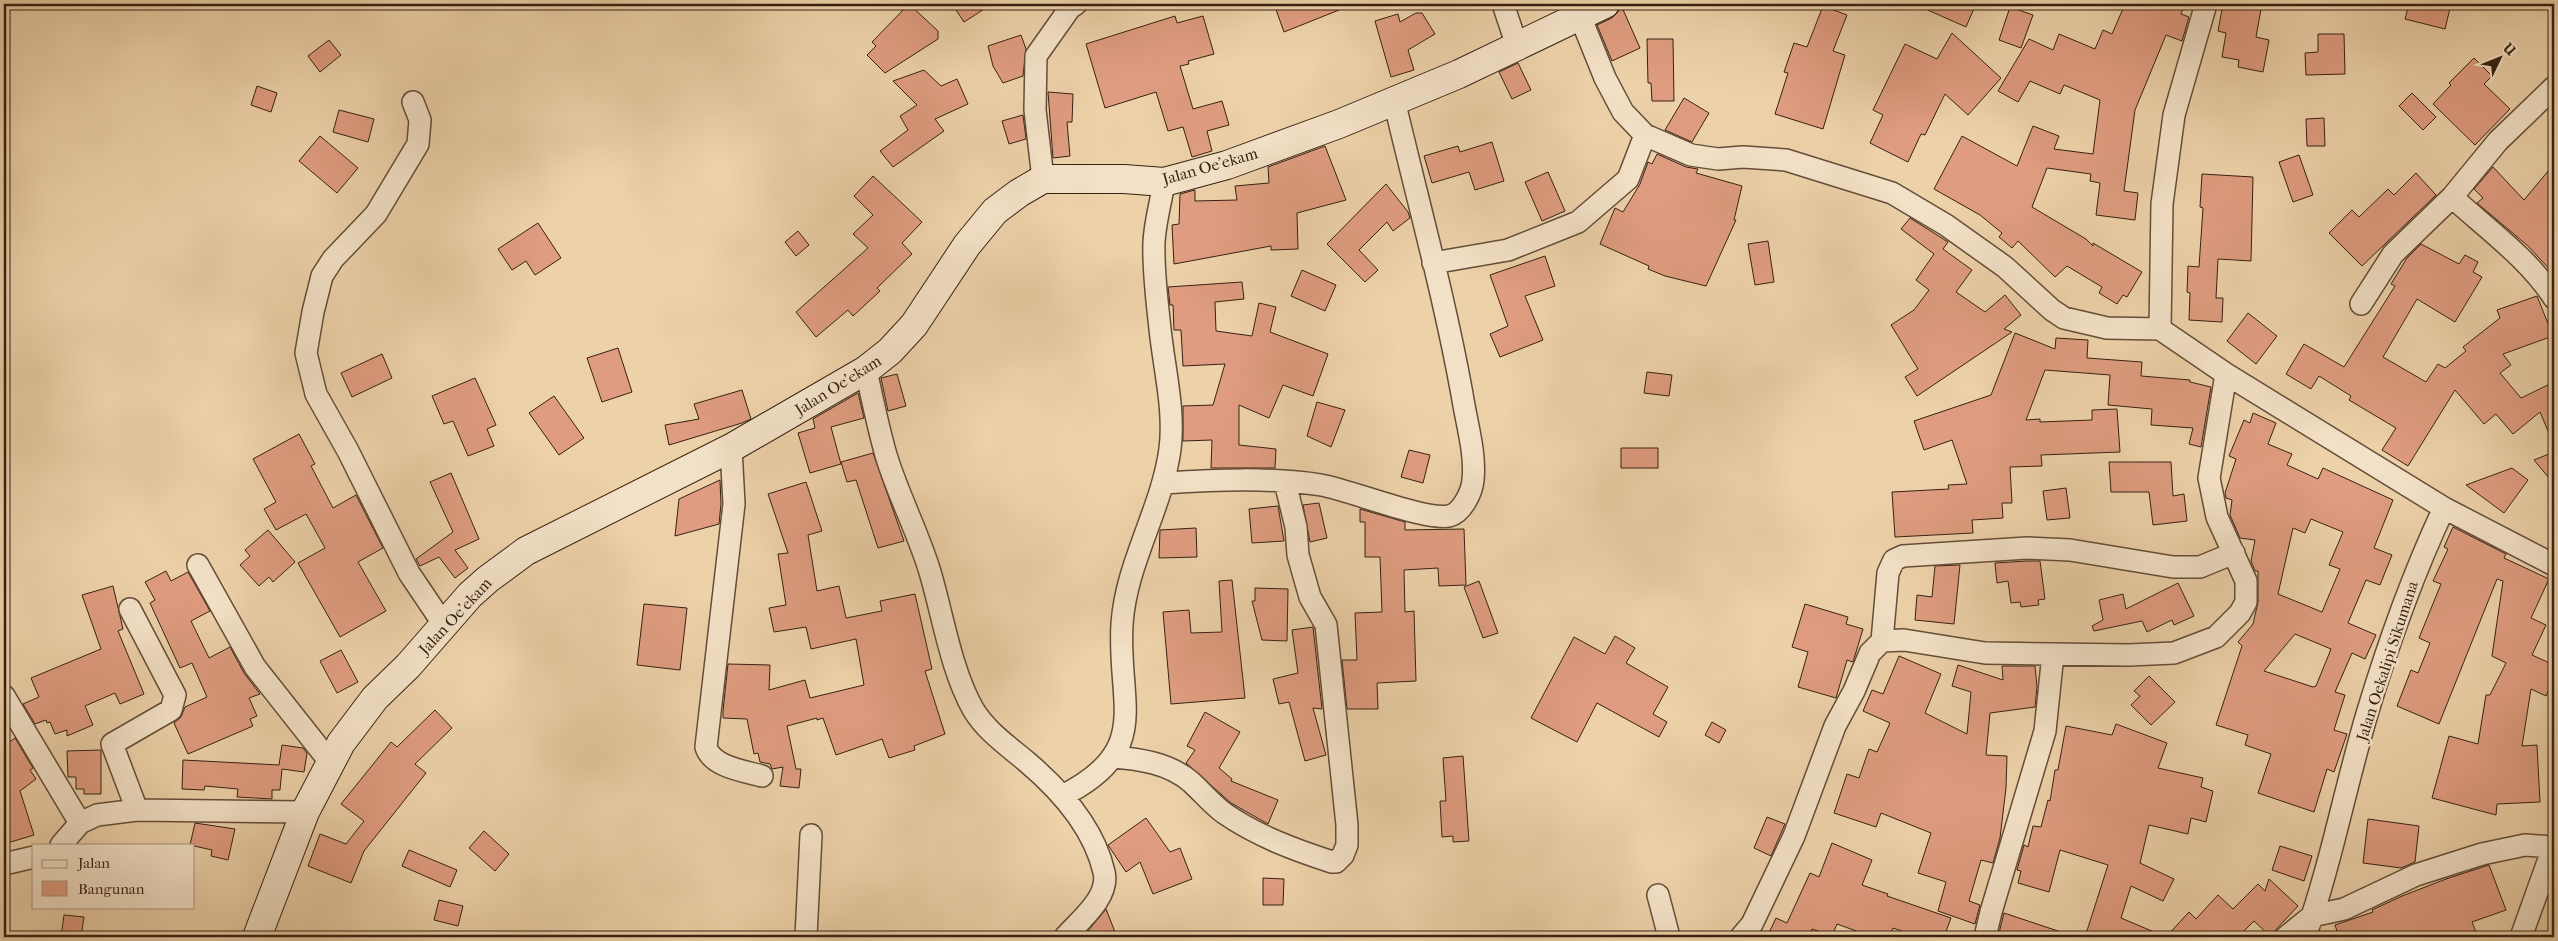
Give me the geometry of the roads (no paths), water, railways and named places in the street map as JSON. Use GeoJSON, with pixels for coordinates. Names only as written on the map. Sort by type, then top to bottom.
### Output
{"type":"FeatureCollection","features":[{"type":"Feature","properties":{"kind":"street"},"geometry":{"type":"LineString","coordinates":[[1043,179],[1035,110],[1036,56],[1070,8],[1076,4]]}},
{"type":"Feature","properties":{"kind":"street"},"geometry":{"type":"LineString","coordinates":[[1503,4],[1517,46]]}},
{"type":"Feature","properties":{"kind":"street","name":"Jalan Oe'ekam"},"geometry":{"type":"LineString","coordinates":[[257,937],[305,812],[341,743],[375,698],[408,666],[488,579],[526,551],[732,448],[866,370],[890,351],[914,325],[967,245],[995,211],[1019,193],[1043,179],[1124,179],[1164,182],[1228,165],[1394,100],[1517,46],[1605,4]]}},
{"type":"Feature","properties":{"kind":"street"},"geometry":{"type":"LineString","coordinates":[[2160,329],[2162,204],[2174,114],[2206,4]]}},
{"type":"Feature","properties":{"kind":"street"},"geometry":{"type":"LineString","coordinates":[[1580,16],[1605,78],[1623,112],[1645,135],[1691,155],[1718,159],[1743,157],[1786,160],[1892,194],[1946,225],[1991,256],[2052,310],[2064,318],[2107,328],[2160,329],[2226,374],[2444,508],[2554,565]]}},
{"type":"Feature","properties":{"kind":"street"},"geometry":{"type":"LineString","coordinates":[[2361,304],[2393,254],[2452,197],[2498,141],[2554,87]]}},
{"type":"Feature","properties":{"kind":"street"},"geometry":{"type":"LineString","coordinates":[[1163,483],[1211,480],[1285,482],[1322,486],[1429,515],[1450,516],[1460,510],[1466,501],[1473,481],[1472,452],[1452,340],[1394,100]]}},
{"type":"Feature","properties":{"kind":"street"},"geometry":{"type":"LineString","coordinates":[[413,102],[420,120],[418,144],[376,214],[333,259],[322,276],[306,353],[316,394],[348,451],[409,572],[444,625]]}},
{"type":"Feature","properties":{"kind":"street"},"geometry":{"type":"LineString","coordinates":[[1433,263],[1508,250],[1578,222],[1628,179],[1645,135]]}},
{"type":"Feature","properties":{"kind":"street"},"geometry":{"type":"LineString","coordinates":[[1062,796],[1084,783],[1112,757],[1125,732],[1122,623],[1135,560],[1163,483],[1170,448],[1169,400],[1159,321],[1154,241],[1164,182]]}},
{"type":"Feature","properties":{"kind":"street"},"geometry":{"type":"LineString","coordinates":[[2452,197],[2522,260],[2546,286],[2554,298]]}},
{"type":"Feature","properties":{"kind":"street"},"geometry":{"type":"LineString","coordinates":[[866,370],[886,455],[930,570],[964,691],[975,712],[997,738],[1028,763],[1062,796],[1079,818],[1093,843],[1104,870],[1106,883],[1090,909],[1065,937]]}},
{"type":"Feature","properties":{"kind":"street"},"geometry":{"type":"LineString","coordinates":[[1882,641],[1904,640],[1985,652],[2129,655],[2174,652],[2216,637],[2240,613],[2246,602],[2246,582],[2234,553],[2225,540],[2217,517],[2209,478],[2226,374]]}},
{"type":"Feature","properties":{"kind":"street"},"geometry":{"type":"LineString","coordinates":[[732,448],[734,504],[706,747],[708,755],[719,763],[762,776]]}},
{"type":"Feature","properties":{"kind":"street"},"geometry":{"type":"LineString","coordinates":[[1112,757],[1144,759],[1170,770],[1189,781],[1225,814],[1294,850],[1332,862],[1336,862],[1343,855],[1347,845],[1345,803],[1326,625],[1310,597],[1298,555],[1296,528],[1285,482]]}},
{"type":"Feature","properties":{"kind":"street","name":"Jalan Oekalipi Sikumana"},"geometry":{"type":"LineString","coordinates":[[2305,937],[2323,884],[2367,714],[2421,557],[2444,508]]}},
{"type":"Feature","properties":{"kind":"street"},"geometry":{"type":"LineString","coordinates":[[1740,937],[1752,924],[1794,836],[1835,726],[1854,691],[1870,653],[1882,641],[1888,573],[1894,560],[1903,556],[2027,548],[2070,550],[2172,567],[2200,567],[2234,553]]}},
{"type":"Feature","properties":{"kind":"street"},"geometry":{"type":"LineString","coordinates":[[198,565],[255,667],[330,762]]}},
{"type":"Feature","properties":{"kind":"street"},"geometry":{"type":"LineString","coordinates":[[130,609],[175,695],[171,710],[112,744],[138,810]]}},
{"type":"Feature","properties":{"kind":"street"},"geometry":{"type":"LineString","coordinates":[[1985,937],[2045,731],[2053,654]]}},
{"type":"Feature","properties":{"kind":"street"},"geometry":{"type":"LineString","coordinates":[[4,696],[80,823]]}},
{"type":"Feature","properties":{"kind":"street"},"geometry":{"type":"LineString","coordinates":[[62,844],[80,823],[97,815],[138,810],[305,812]]}},
{"type":"Feature","properties":{"kind":"street"},"geometry":{"type":"LineString","coordinates":[[806,937],[811,835]]}},
{"type":"Feature","properties":{"kind":"street"},"geometry":{"type":"LineString","coordinates":[[2286,937],[2312,916],[2344,909],[2416,876],[2482,854],[2525,845],[2554,846],[2521,937]]}},
{"type":"Feature","properties":{"kind":"street"},"geometry":{"type":"LineString","coordinates":[[4,864],[32,857]]}},
{"type":"Feature","properties":{"kind":"street"},"geometry":{"type":"LineString","coordinates":[[1658,895],[1669,937]]}}]}
